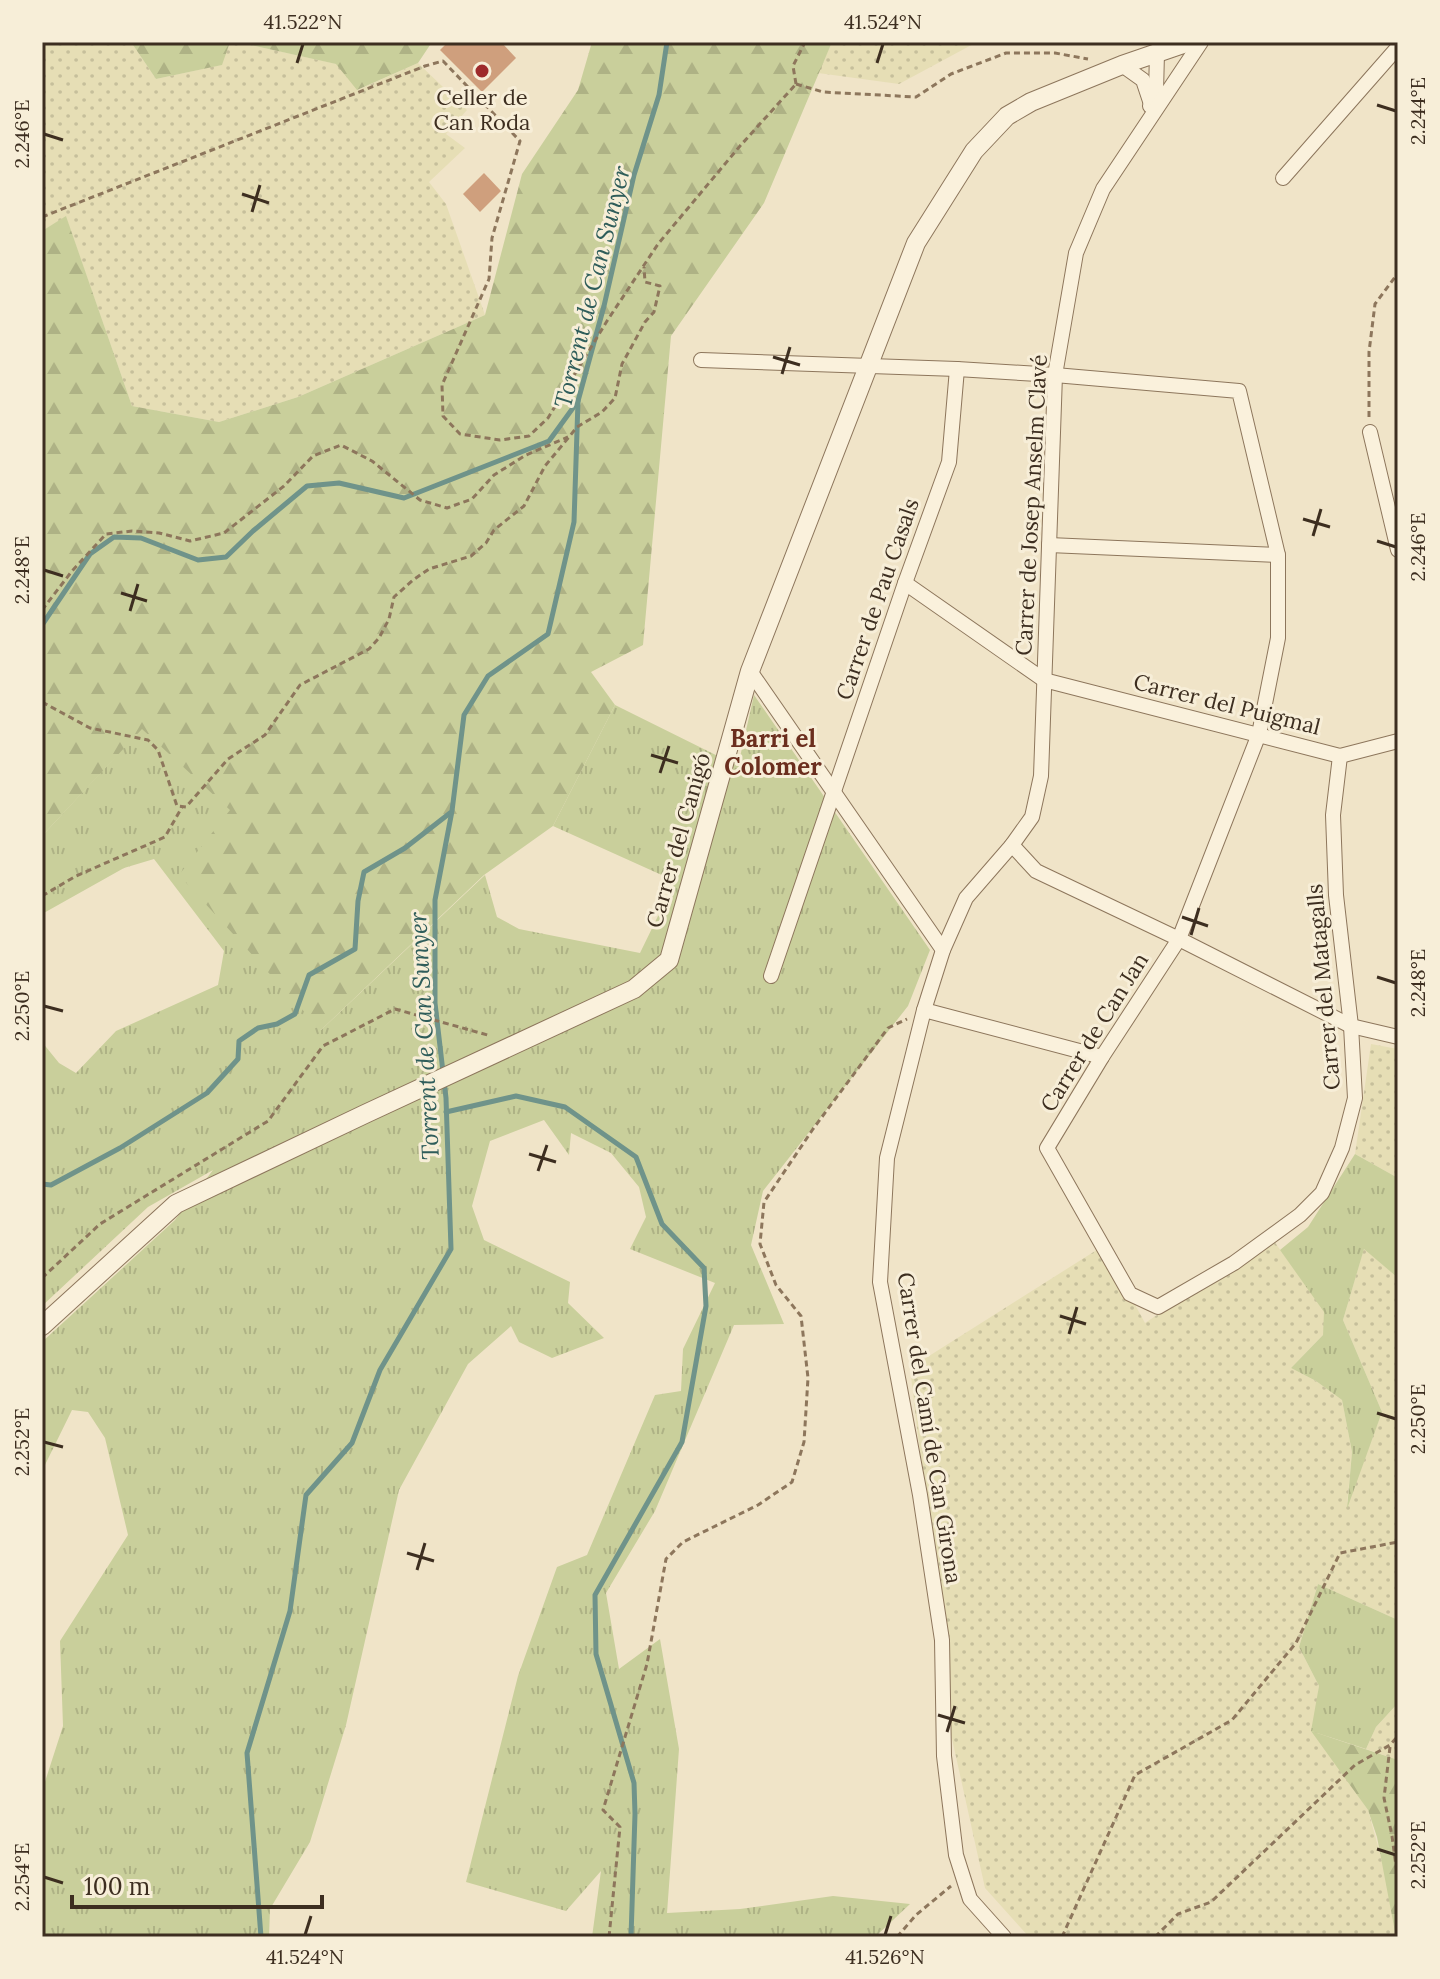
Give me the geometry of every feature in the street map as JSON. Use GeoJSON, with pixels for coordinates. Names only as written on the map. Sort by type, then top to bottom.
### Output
{"type":"FeatureCollection","features":[{"type":"Feature","properties":{"kind":"street","name":"Carrer del Canigó"},"geometry":{"type":"LineString","coordinates":[[42,1326],[176,1204],[634,989],[669,960],[750,671],[916,243],[974,151],[1007,116],[1031,102],[1122,65],[1189,42]]}},
{"type":"Feature","properties":{"kind":"street","name":"Carrer de Josep Anselm Clavé"},"geometry":{"type":"LineString","coordinates":[[1012,845],[1032,817],[1041,776],[1055,375],[1076,253],[1103,189],[1201,42]]}},
{"type":"Feature","properties":{"kind":"street"},"geometry":{"type":"LineString","coordinates":[[1283,178],[1398,47]]}},
{"type":"Feature","properties":{"kind":"street"},"geometry":{"type":"LineString","coordinates":[[1162,51],[1173,66],[1172,85]]}},
{"type":"Feature","properties":{"kind":"street","name":"Carrer de Josep Anselm Clavé"},"geometry":{"type":"LineString","coordinates":[[1141,129],[1156,92],[1162,51]]}},
{"type":"Feature","properties":{"kind":"street"},"geometry":{"type":"LineString","coordinates":[[1122,65],[1143,80],[1151,105]]}},
{"type":"Feature","properties":{"kind":"street"},"geometry":{"type":"LineString","coordinates":[[701,360],[1055,375]]}},
{"type":"Feature","properties":{"kind":"street","name":"Carrer de Pau Casals"},"geometry":{"type":"LineString","coordinates":[[771,976],[949,462],[957,369]]}},
{"type":"Feature","properties":{"kind":"street","name":"Carrer de Can Jan"},"geometry":{"type":"LineString","coordinates":[[1047,1148],[1179,939],[1259,734],[1278,638],[1278,555],[1239,391],[1055,375]]}},
{"type":"Feature","properties":{"kind":"street"},"geometry":{"type":"LineString","coordinates":[[1370,432],[1398,550]]}},
{"type":"Feature","properties":{"kind":"street"},"geometry":{"type":"LineString","coordinates":[[1049,545],[1278,555]]}},
{"type":"Feature","properties":{"kind":"street"},"geometry":{"type":"LineString","coordinates":[[905,583],[1044,680]]}},
{"type":"Feature","properties":{"kind":"street"},"geometry":{"type":"LineString","coordinates":[[750,671],[943,950]]}},
{"type":"Feature","properties":{"kind":"street","name":"Carrer del Puigmal"},"geometry":{"type":"LineString","coordinates":[[1044,680],[1340,756],[1398,741]]}},
{"type":"Feature","properties":{"kind":"street","name":"Carrer del Matagalls"},"geometry":{"type":"LineString","coordinates":[[1047,1148],[1130,1294],[1158,1307],[1234,1263],[1300,1215],[1322,1193],[1342,1148],[1355,1098],[1351,1026],[1336,895],[1333,828],[1340,756]]}},
{"type":"Feature","properties":{"kind":"street"},"geometry":{"type":"LineString","coordinates":[[1012,845],[1036,871],[1351,1026],[1398,1037]]}},
{"type":"Feature","properties":{"kind":"street","name":"Carrer del Camí de Can Girona"},"geometry":{"type":"LineString","coordinates":[[1004,1937],[970,1899],[956,1855],[944,1756],[942,1640],[920,1495],[880,1282],[887,1158],[924,1010],[943,950],[966,898],[1012,845]]}},
{"type":"Feature","properties":{"kind":"street"},"geometry":{"type":"LineString","coordinates":[[924,1010],[1102,1057]]}},
{"type":"Feature","properties":{"kind":"path"},"geometry":{"type":"LineString","coordinates":[[796,84],[793,66],[805,42]]}},
{"type":"Feature","properties":{"kind":"path"},"geometry":{"type":"LineString","coordinates":[[796,84],[823,92],[916,97],[951,74],[1006,53],[1055,53],[1122,65]]}},
{"type":"Feature","properties":{"kind":"path"},"geometry":{"type":"LineString","coordinates":[[42,217],[443,61],[520,141],[492,238],[489,279],[442,385],[443,416],[460,434],[500,440],[529,436],[548,418],[658,244],[796,84]]}},
{"type":"Feature","properties":{"kind":"path"},"geometry":{"type":"LineString","coordinates":[[42,702],[90,728],[148,740],[158,750],[177,806],[186,807],[228,759],[265,735],[300,685],[369,649],[389,619],[394,597],[413,580],[429,569],[471,556],[486,543],[494,530],[524,506],[545,466],[577,427],[602,412],[615,398],[622,364],[645,322],[654,312],[660,286],[645,282],[644,267]]}},
{"type":"Feature","properties":{"kind":"path"},"geometry":{"type":"LineString","coordinates":[[1370,432],[1369,352],[1375,304],[1398,273]]}},
{"type":"Feature","properties":{"kind":"path"},"geometry":{"type":"LineString","coordinates":[[42,610],[106,534],[132,531],[159,533],[190,541],[224,533],[284,486],[313,456],[341,445],[372,461],[420,500],[447,508],[472,499],[494,475],[526,455],[569,437]]}},
{"type":"Feature","properties":{"kind":"path"},"geometry":{"type":"LineString","coordinates":[[42,896],[76,876],[165,837],[182,807]]}},
{"type":"Feature","properties":{"kind":"path"},"geometry":{"type":"LineString","coordinates":[[42,1278],[100,1224],[268,1121],[323,1046],[395,1009],[518,1043]]}},
{"type":"Feature","properties":{"kind":"path"},"geometry":{"type":"LineString","coordinates":[[609,1937],[620,1827],[603,1810],[647,1664],[666,1559],[683,1542],[758,1505],[792,1482],[804,1442],[808,1378],[801,1316],[776,1285],[760,1244],[764,1202],[813,1129],[888,1028],[924,1010]]}},
{"type":"Feature","properties":{"kind":"path"},"geometry":{"type":"LineString","coordinates":[[1062,1937],[1135,1775],[1232,1720],[1296,1643],[1340,1553],[1398,1542]]}},
{"type":"Feature","properties":{"kind":"path"},"geometry":{"type":"LineString","coordinates":[[1155,1937],[1178,1914],[1211,1902],[1355,1765],[1390,1745],[1398,1736]]}},
{"type":"Feature","properties":{"kind":"path"},"geometry":{"type":"LineString","coordinates":[[1390,1745],[1384,1798],[1398,1881]]}},
{"type":"Feature","properties":{"kind":"path"},"geometry":{"type":"LineString","coordinates":[[897,1937],[916,1915],[963,1875]]}},
{"type":"Feature","properties":{"kind":"shaded area"},"geometry":{"type":"Polygon","coordinates":[[[42,42],[131,42],[156,79],[221,65],[230,42],[337,64],[358,90],[418,63],[467,110],[446,134],[465,148],[429,182],[446,204],[485,315],[298,397],[219,422],[132,406],[66,217],[42,231],[42,42]]]}},
{"type":"Feature","properties":{"kind":"shaded area"},"geometry":{"type":"Polygon","coordinates":[[[832,42],[977,42],[899,84],[818,73],[832,42]]]}},
{"type":"Feature","properties":{"kind":"shaded area"},"geometry":{"type":"Polygon","coordinates":[[[1371,1044],[1398,1049],[1398,1178],[1355,1154],[1371,1044]]]}},
{"type":"Feature","properties":{"kind":"shaded area"},"geometry":{"type":"Polygon","coordinates":[[[1271,1237],[1327,1315],[1323,1335],[1291,1368],[1342,1400],[1352,1452],[1347,1504],[1382,1412],[1343,1320],[1364,1248],[1398,1278],[1398,1620],[1318,1584],[1299,1647],[1319,1686],[1317,1704],[1340,1770],[1368,1810],[1398,1937],[1029,1937],[985,1888],[943,1698],[942,1640],[910,1368],[1103,1246],[1145,1323],[1271,1237]]]}},
{"type":"Feature","properties":{"kind":"shaded area"},"geometry":{"type":"Polygon","coordinates":[[[1398,1703],[1398,1760],[1366,1749],[1376,1727],[1398,1703]]]}},
{"type":"Feature","properties":{"kind":"green space"},"geometry":{"type":"Polygon","coordinates":[[[131,42],[230,42],[222,65],[156,79],[131,42]]]}},
{"type":"Feature","properties":{"kind":"green space"},"geometry":{"type":"Polygon","coordinates":[[[237,42],[432,42],[418,63],[357,90],[336,64],[237,42]]]}},
{"type":"Feature","properties":{"kind":"green space"},"geometry":{"type":"Polygon","coordinates":[[[592,42],[832,42],[764,203],[671,336],[643,645],[591,672],[615,705],[553,826],[484,875],[321,1030],[179,875],[230,810],[142,729],[42,836],[42,231],[66,216],[132,406],[219,422],[298,397],[485,315],[522,174],[578,90],[592,42]]]}},
{"type":"Feature","properties":{"kind":"green space"},"geometry":{"type":"Polygon","coordinates":[[[754,695],[930,950],[908,1006],[763,1191],[751,1245],[784,1324],[734,1325],[655,1511],[606,1593],[619,1669],[660,1639],[679,1749],[667,1913],[740,1909],[833,1896],[910,1904],[875,1937],[592,1937],[601,1871],[566,1911],[466,1882],[518,1676],[557,1567],[587,1555],[655,1395],[681,1391],[683,1349],[715,1283],[630,1249],[646,1217],[639,1187],[611,1153],[571,1133],[569,1155],[544,1120],[490,1141],[472,1206],[484,1240],[570,1282],[568,1303],[604,1338],[552,1358],[519,1342],[511,1326],[468,1364],[399,1490],[346,1725],[310,1842],[270,1909],[269,1937],[42,1937],[42,1791],[63,1726],[60,1641],[128,1535],[105,1438],[88,1412],[72,1410],[42,1471],[42,1342],[175,1220],[213,1170],[148,1207],[42,1306],[42,1042],[59,1063],[76,1073],[116,1031],[218,985],[224,951],[154,859],[124,868],[42,914],[42,836],[142,728],[231,810],[321,1030],[485,875],[497,917],[519,929],[640,953],[675,881],[553,826],[615,705],[738,766],[754,695]]]}},
{"type":"Feature","properties":{"kind":"green space"},"geometry":{"type":"Polygon","coordinates":[[[1355,1154],[1398,1178],[1398,1278],[1364,1249],[1343,1320],[1382,1412],[1347,1509],[1352,1452],[1342,1400],[1291,1368],[1323,1335],[1324,1312],[1280,1250],[1308,1227],[1355,1154]]]}},
{"type":"Feature","properties":{"kind":"green space"},"geometry":{"type":"Polygon","coordinates":[[[1318,1584],[1398,1620],[1398,1703],[1376,1727],[1366,1749],[1311,1731],[1319,1686],[1299,1647],[1318,1584]]]}},
{"type":"Feature","properties":{"kind":"green space"},"geometry":{"type":"Polygon","coordinates":[[[1311,1731],[1398,1760],[1398,1937],[1377,1837],[1368,1810],[1311,1731]]]}},
{"type":"Feature","properties":{"kind":"building","name":"Celler de Can Roda"},"geometry":{"type":"Polygon","coordinates":[[[448,42],[501,42],[516,58],[482,92],[440,50],[448,42]]]}},
{"type":"Feature","properties":{"kind":"building"},"geometry":{"type":"Polygon","coordinates":[[[484,173],[501,191],[480,212],[463,194],[484,173]]]}},
{"type":"Feature","properties":{"kind":"waterway","name":"Torrent de Can Sunyer"},"geometry":{"type":"LineString","coordinates":[[261,1937],[247,1753],[290,1611],[306,1495],[352,1443],[380,1370],[451,1249],[446,1098],[435,1003],[435,900],[452,811],[464,715],[488,676],[548,634],[574,522],[578,401],[634,175],[659,95],[667,42]]}},
{"type":"Feature","properties":{"kind":"waterway"},"geometry":{"type":"LineString","coordinates":[[42,625],[90,554],[114,537],[141,538],[198,560],[226,557],[307,486],[339,483],[404,498],[549,441],[578,401]]}},
{"type":"Feature","properties":{"kind":"waterway"},"geometry":{"type":"LineString","coordinates":[[42,1184],[51,1185],[120,1148],[207,1093],[238,1059],[239,1041],[258,1028],[277,1024],[295,1014],[309,975],[355,949],[358,901],[364,872],[405,848],[450,813]]}},
{"type":"Feature","properties":{"kind":"waterway"},"geometry":{"type":"LineString","coordinates":[[446,1112],[516,1096],[565,1107],[636,1157],[662,1224],[704,1268],[706,1306],[682,1442],[595,1595],[596,1654],[634,1783],[631,1937]]}},
{"type":"Feature","properties":{"kind":"place","name":"Celler de Can Roda"},"geometry":{"type":"Point","coordinates":[482,71]}},
{"type":"Feature","properties":{"kind":"district","name":"Barri el Colomer"},"geometry":{"type":"Point","coordinates":[773,752]}}]}
